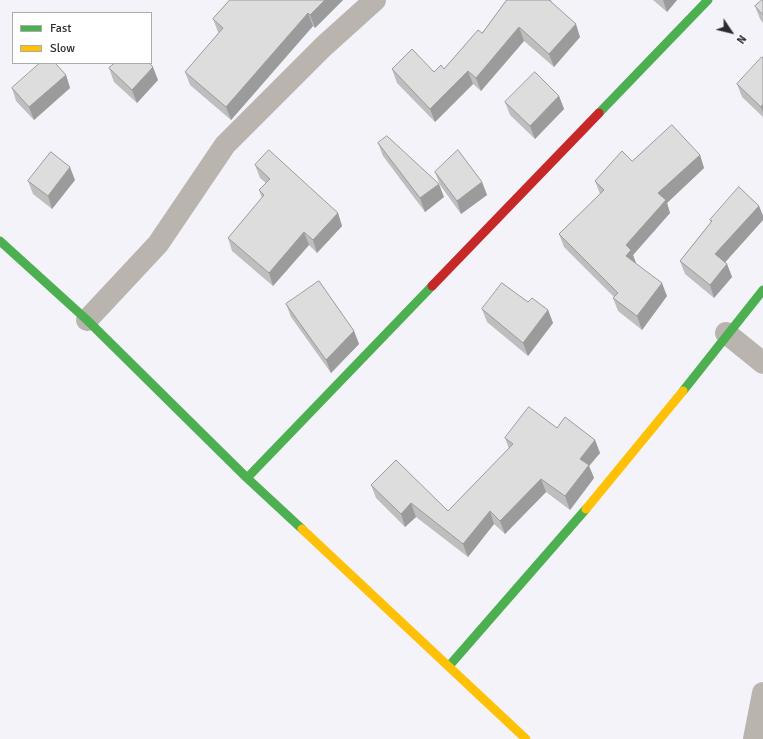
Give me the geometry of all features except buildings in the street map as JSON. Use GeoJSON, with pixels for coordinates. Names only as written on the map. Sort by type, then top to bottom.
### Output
{"type":"FeatureCollection","features":[{"type":"Feature","properties":{"kind":"street"},"geometry":{"type":"LineString","coordinates":[[87,320],[158,244],[225,145],[324,46],[375,0]]}},
{"type":"Feature","properties":{"kind":"street"},"geometry":{"type":"LineString","coordinates":[[247,478],[708,0]]}},
{"type":"Feature","properties":{"kind":"street"},"geometry":{"type":"LineString","coordinates":[[0,241],[87,320],[247,478],[526,739]]}},
{"type":"Feature","properties":{"kind":"street"},"geometry":{"type":"LineString","coordinates":[[449,666],[587,510],[666,413],[726,333],[763,290]]}},
{"type":"Feature","properties":{"kind":"street"},"geometry":{"type":"LineString","coordinates":[[726,333],[763,363]]}},
{"type":"Feature","properties":{"kind":"street"},"geometry":{"type":"LineString","coordinates":[[754,739],[763,693]]}},
{"type":"Feature","properties":{"kind":"traffic: fast"},"geometry":{"type":"LineString","coordinates":[[599,113],[708,0]]}},
{"type":"Feature","properties":{"kind":"traffic: fast"},"geometry":{"type":"LineString","coordinates":[[0,241],[87,320],[247,478],[302,529]]}},
{"type":"Feature","properties":{"kind":"traffic: fast"},"geometry":{"type":"LineString","coordinates":[[247,478],[432,286]]}},
{"type":"Feature","properties":{"kind":"traffic: fast"},"geometry":{"type":"LineString","coordinates":[[683,391],[763,290]]}},
{"type":"Feature","properties":{"kind":"traffic: fast"},"geometry":{"type":"LineString","coordinates":[[449,666],[586,509]]}},
{"type":"Feature","properties":{"kind":"traffic: slow"},"geometry":{"type":"LineString","coordinates":[[586,509],[683,391]]}},
{"type":"Feature","properties":{"kind":"traffic: slow"},"geometry":{"type":"LineString","coordinates":[[302,529],[526,739]]}},
{"type":"Feature","properties":{"kind":"traffic: jam"},"geometry":{"type":"LineString","coordinates":[[432,286],[599,113]]}}]}
